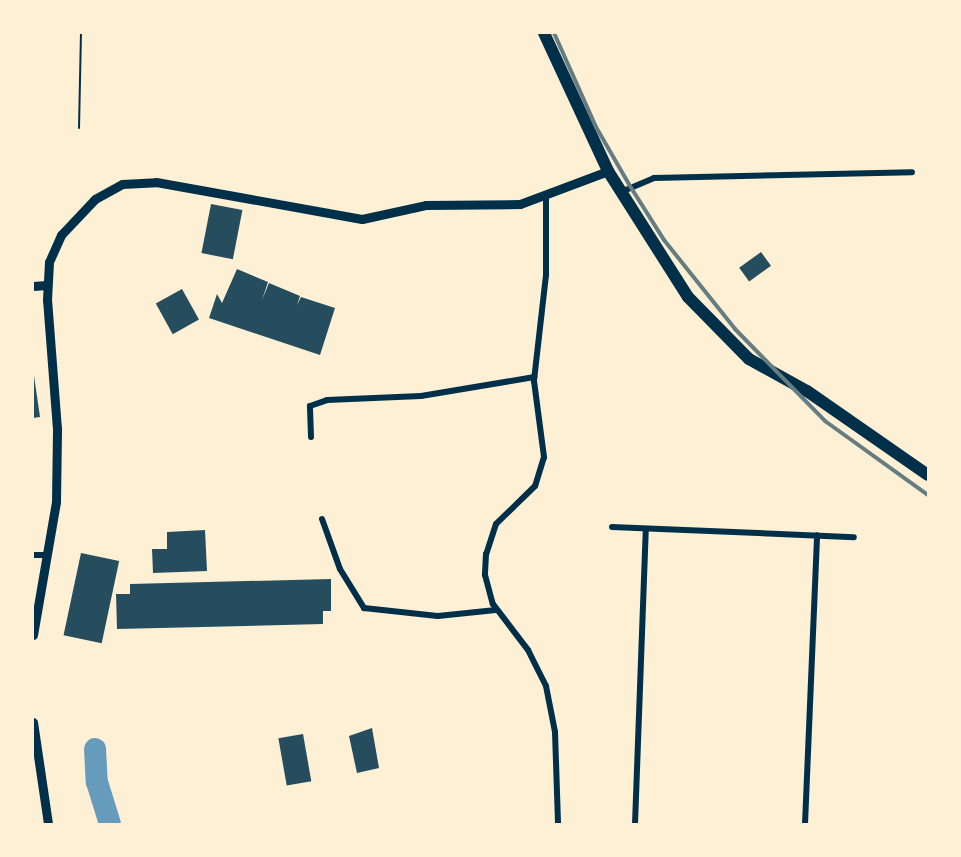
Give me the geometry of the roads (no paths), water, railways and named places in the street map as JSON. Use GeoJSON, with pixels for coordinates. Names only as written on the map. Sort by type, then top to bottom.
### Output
{"type":"FeatureCollection","features":[{"type":"Feature","properties":{"kind":"highway"},"geometry":{"type":"LineString","coordinates":[[544,33],[608,171],[669,272],[734,346],[807,391],[928,475]]}},
{"type":"Feature","properties":{"kind":"street"},"geometry":{"type":"LineString","coordinates":[[33,635],[48,555],[57,461],[47,285],[49,262],[62,235],[110,187],[139,181],[353,219],[426,205],[501,205],[546,197],[608,171]]}},
{"type":"Feature","properties":{"kind":"street"},"geometry":{"type":"LineString","coordinates":[[621,192],[654,178],[912,172]]}},
{"type":"Feature","properties":{"kind":"street"},"geometry":{"type":"LineString","coordinates":[[546,197],[546,275],[534,377],[544,457],[535,486],[507,512],[490,538],[485,575],[496,610],[528,650],[546,686],[555,732],[558,824]]}},
{"type":"Feature","properties":{"kind":"street"},"geometry":{"type":"LineString","coordinates":[[33,286],[47,285]]}},
{"type":"Feature","properties":{"kind":"street"},"geometry":{"type":"LineString","coordinates":[[311,437],[310,406],[327,400],[421,396],[534,377]]}},
{"type":"Feature","properties":{"kind":"street"},"geometry":{"type":"LineString","coordinates":[[322,519],[340,568],[364,608],[438,616],[496,610]]}},
{"type":"Feature","properties":{"kind":"street"},"geometry":{"type":"LineString","coordinates":[[612,527],[854,537]]}},
{"type":"Feature","properties":{"kind":"street"},"geometry":{"type":"LineString","coordinates":[[635,824],[646,529]]}},
{"type":"Feature","properties":{"kind":"street"},"geometry":{"type":"LineString","coordinates":[[805,824],[817,535]]}},
{"type":"Feature","properties":{"kind":"street"},"geometry":{"type":"LineString","coordinates":[[33,555],[48,555]]}},
{"type":"Feature","properties":{"kind":"street"},"geometry":{"type":"LineString","coordinates":[[33,722],[37,779],[48,824]]}},
{"type":"Feature","properties":{"kind":"waterway"},"geometry":{"type":"LineString","coordinates":[[95,749],[97,782],[110,824]]}},
{"type":"Feature","properties":{"kind":"railway"},"geometry":{"type":"LineString","coordinates":[[554,33],[596,127],[630,186],[664,240],[735,329],[825,421],[928,495]]}}]}
